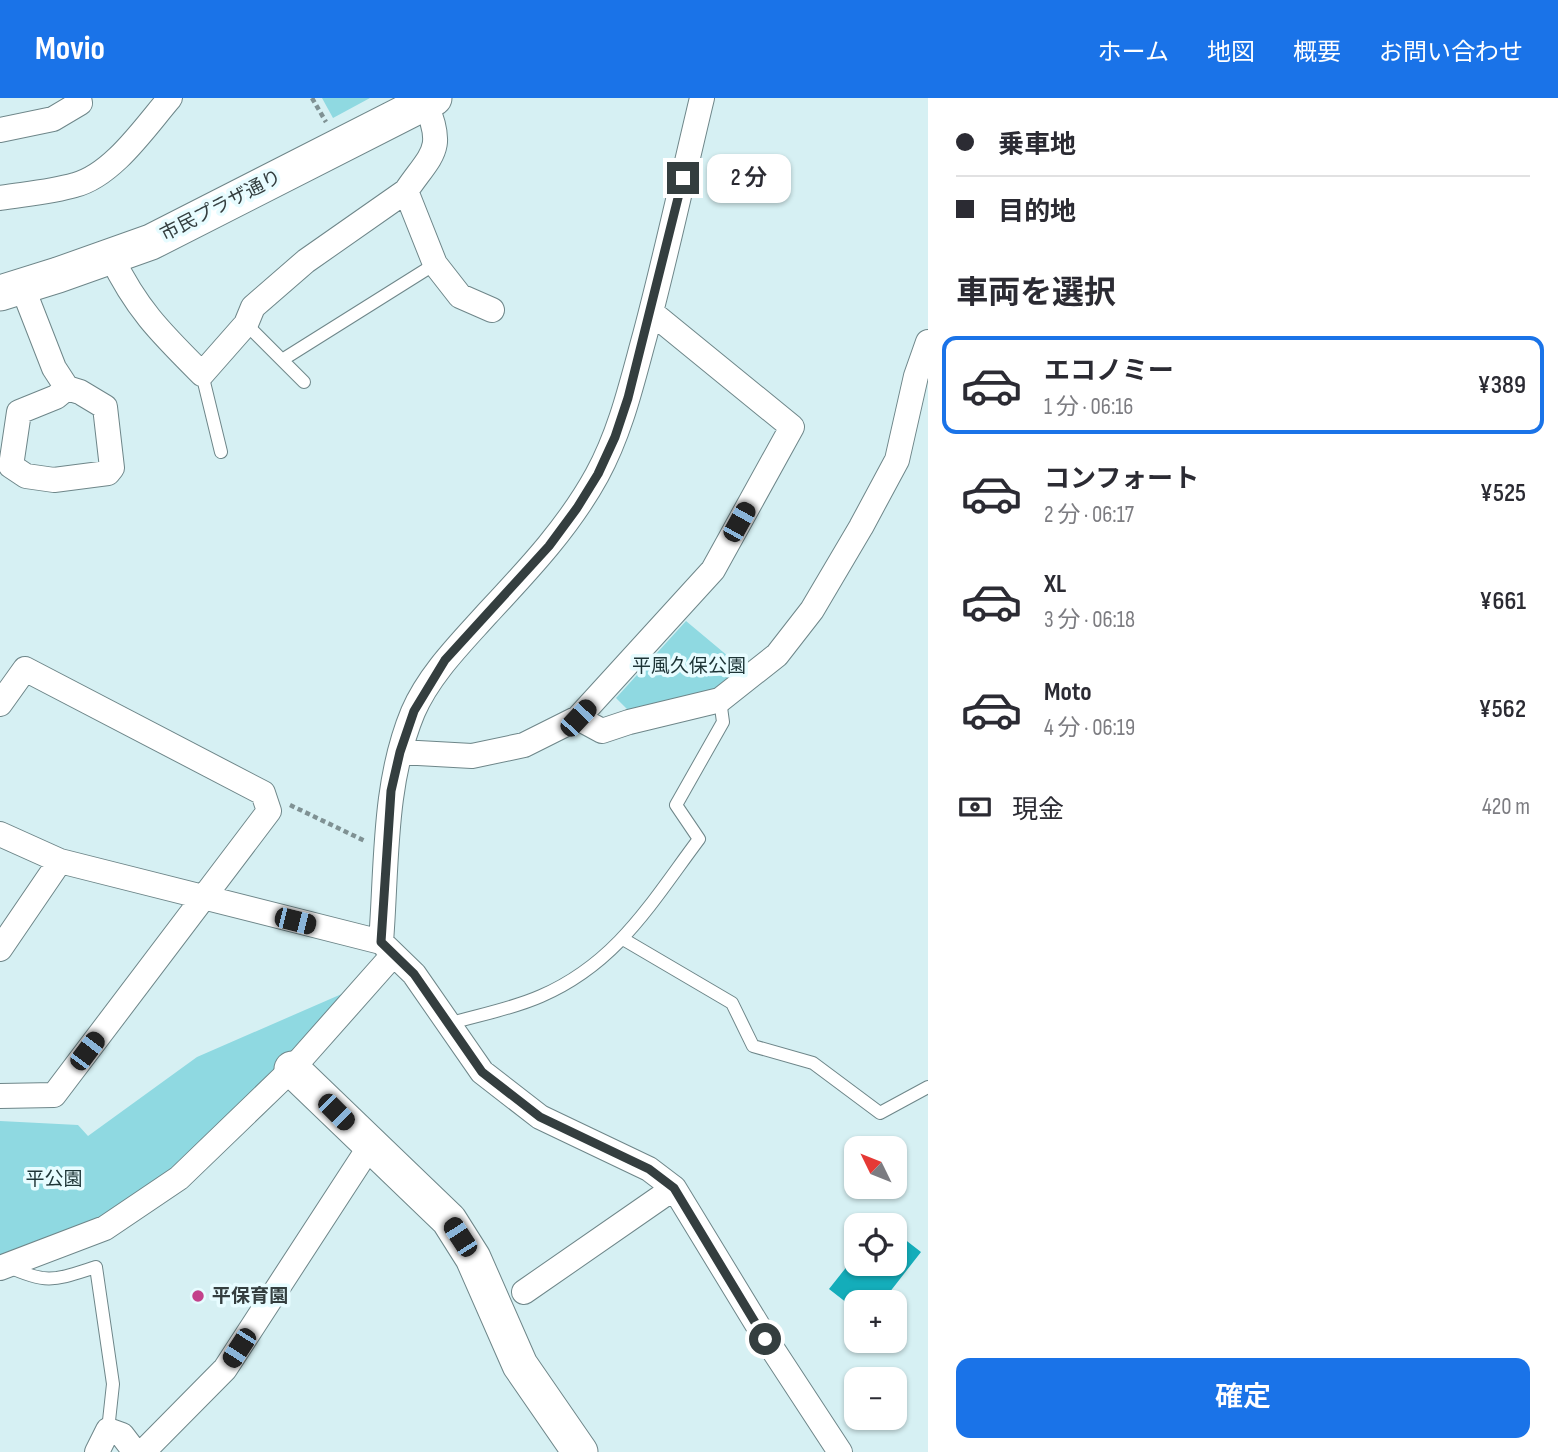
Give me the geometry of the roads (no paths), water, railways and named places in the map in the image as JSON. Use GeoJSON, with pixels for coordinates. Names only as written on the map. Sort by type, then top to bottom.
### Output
{"type":"FeatureCollection","features":[{"type":"Feature","properties":{"kind":"street"},"geometry":{"type":"LineString","coordinates":[[0,130],[53,119],[79,103],[79,98]]}},
{"type":"Feature","properties":{"kind":"street"},"geometry":{"type":"LineString","coordinates":[[0,198],[76,185],[96,176],[121,154],[170,98]]}},
{"type":"Feature","properties":{"kind":"street"},"geometry":{"type":"LineString","coordinates":[[3,1267],[104,1228],[179,1178],[292,1069],[387,948],[387,852],[391,791],[400,752],[414,711],[445,660],[549,546],[598,474],[620,424],[651,312],[702,98]]}},
{"type":"Feature","properties":{"kind":"street"},"geometry":{"type":"LineString","coordinates":[[111,256],[135,302],[160,334],[202,374],[246,324],[253,307],[306,261],[406,191],[436,147],[436,130],[429,100]]}},
{"type":"Feature","properties":{"kind":"street","name":"市民プラザ通り"},"geometry":{"type":"LineString","coordinates":[[11,290],[151,242],[429,100]]}},
{"type":"Feature","properties":{"kind":"street"},"geometry":{"type":"LineString","coordinates":[[406,191],[435,264],[460,296],[492,310]]}},
{"type":"Feature","properties":{"kind":"street"},"geometry":{"type":"LineString","coordinates":[[11,290],[67,388],[80,392],[105,407],[112,468],[108,473],[54,480],[26,476],[11,466],[19,412],[55,397],[67,388]]}},
{"type":"Feature","properties":{"kind":"street"},"geometry":{"type":"LineString","coordinates":[[400,752],[472,756],[524,745],[578,718],[713,570],[792,427],[651,312]]}},
{"type":"Feature","properties":{"kind":"street"},"geometry":{"type":"LineString","coordinates":[[578,718],[602,731],[720,700],[777,655],[812,610],[897,460],[916,376],[928,342]]}},
{"type":"Feature","properties":{"kind":"street"},"geometry":{"type":"LineString","coordinates":[[0,704],[25,669],[263,793],[269,811],[54,1094],[0,1096]]}},
{"type":"Feature","properties":{"kind":"street"},"geometry":{"type":"LineString","coordinates":[[0,834],[60,861],[387,948],[414,974],[482,1072],[540,1117],[649,1169],[674,1188],[765,1339],[840,1452]]}},
{"type":"Feature","properties":{"kind":"street"},"geometry":{"type":"LineString","coordinates":[[0,949],[60,861]]}},
{"type":"Feature","properties":{"kind":"street"},"geometry":{"type":"LineString","coordinates":[[292,1069],[481,1253],[520,1365],[580,1452]]}},
{"type":"Feature","properties":{"kind":"street"},"geometry":{"type":"LineString","coordinates":[[143,1452],[225,1369],[370,1146]]}},
{"type":"Feature","properties":{"kind":"street"},"geometry":{"type":"LineString","coordinates":[[524,1292],[674,1188]]}},
{"type":"Feature","properties":{"kind":"street"},"geometry":{"type":"LineString","coordinates":[[102,1441],[122,1436],[135,1452]]}},
{"type":"Feature","properties":{"kind":"lane"},"geometry":{"type":"LineString","coordinates":[[282,360],[435,264]]}},
{"type":"Feature","properties":{"kind":"lane"},"geometry":{"type":"LineString","coordinates":[[246,324],[304,382]]}},
{"type":"Feature","properties":{"kind":"lane"},"geometry":{"type":"LineString","coordinates":[[202,374],[221,452]]}},
{"type":"Feature","properties":{"kind":"lane"},"geometry":{"type":"LineString","coordinates":[[447,1024],[539,997],[578,977],[623,939],[699,839],[676,805],[723,722],[720,700]]}},
{"type":"Feature","properties":{"kind":"lane"},"geometry":{"type":"LineString","coordinates":[[623,939],[732,1003],[753,1046],[813,1063],[880,1113],[928,1087]]}},
{"type":"Feature","properties":{"kind":"lane"},"geometry":{"type":"LineString","coordinates":[[3,1267],[54,1280],[96,1267],[113,1384],[102,1441]]}},
{"type":"Feature","properties":{"kind":"place","name":"平保育園"},"geometry":{"type":"Point","coordinates":[198,1296]}},
{"type":"Feature","properties":{"kind":"park label","name":"平風久保公園"},"geometry":{"type":"Point","coordinates":[689,666]}},
{"type":"Feature","properties":{"kind":"park label","name":"平公園"},"geometry":{"type":"Point","coordinates":[54,1179]}}]}
